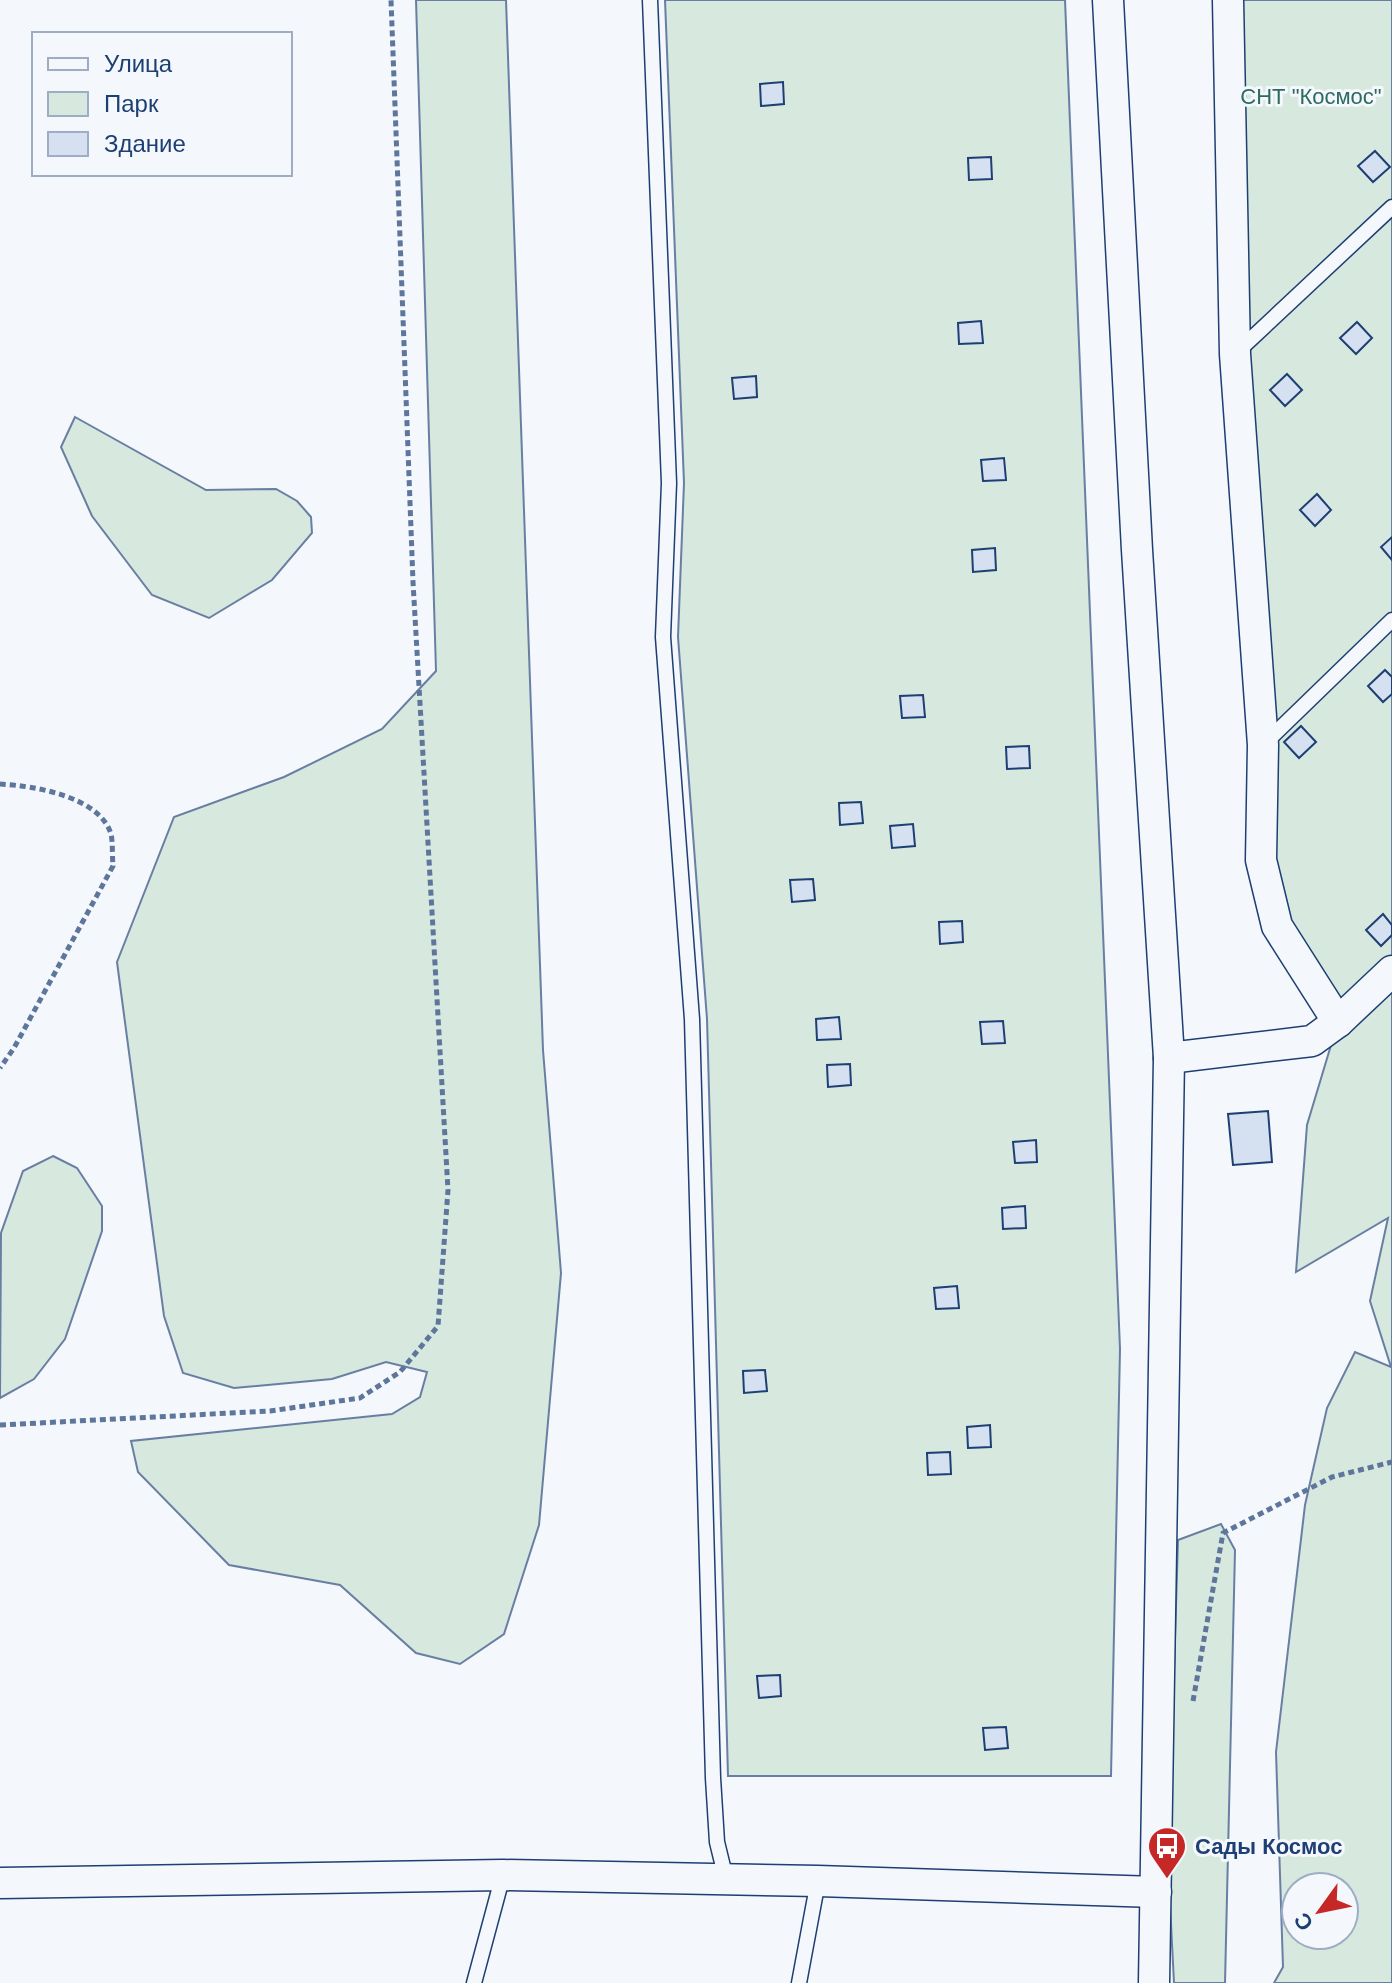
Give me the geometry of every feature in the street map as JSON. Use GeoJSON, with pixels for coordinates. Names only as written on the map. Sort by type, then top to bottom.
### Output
{"type":"FeatureCollection","features":[{"type":"Feature","properties":{"kind":"street"},"geometry":{"type":"LineString","coordinates":[[1108,0],[1137,550],[1169,1058],[1154,1983]]}},
{"type":"Feature","properties":{"kind":"street"},"geometry":{"type":"LineString","coordinates":[[1228,0],[1235,354],[1263,745],[1261,860],[1277,926],[1338,1022]]}},
{"type":"Feature","properties":{"kind":"street"},"geometry":{"type":"LineString","coordinates":[[1169,1058],[1312,1041],[1338,1022],[1392,971]]}},
{"type":"Feature","properties":{"kind":"street"},"geometry":{"type":"LineString","coordinates":[[0,1883],[503,1875],[1156,1892]]}},
{"type":"Feature","properties":{"kind":"lane"},"geometry":{"type":"LineString","coordinates":[[650,0],[669,483],[663,637],[692,1019],[713,1778],[717,1842],[726,1879]]}},
{"type":"Feature","properties":{"kind":"lane"},"geometry":{"type":"LineString","coordinates":[[1235,354],[1392,207]]}},
{"type":"Feature","properties":{"kind":"lane"},"geometry":{"type":"LineString","coordinates":[[1263,745],[1392,620]]}},
{"type":"Feature","properties":{"kind":"lane"},"geometry":{"type":"LineString","coordinates":[[474,1983],[503,1875]]}},
{"type":"Feature","properties":{"kind":"lane"},"geometry":{"type":"LineString","coordinates":[[799,1983],[818,1881]]}},
{"type":"Feature","properties":{"kind":"path"},"geometry":{"type":"LineString","coordinates":[[0,1425],[270,1411],[360,1398],[400,1372],[438,1326],[448,1190],[413,582],[391,0]]}},
{"type":"Feature","properties":{"kind":"path"},"geometry":{"type":"LineString","coordinates":[[0,784],[31,786],[92,807],[110,833],[113,866],[14,1048],[0,1068]]}},
{"type":"Feature","properties":{"kind":"path"},"geometry":{"type":"LineString","coordinates":[[1192,1703],[1223,1533],[1332,1477],[1392,1462]]}},
{"type":"Feature","properties":{"kind":"green space"},"geometry":{"type":"Polygon","coordinates":[[[416,0],[506,0],[543,1050],[561,1273],[539,1525],[504,1634],[460,1664],[416,1653],[340,1585],[229,1565],[138,1472],[131,1441],[392,1414],[420,1397],[427,1372],[386,1362],[332,1379],[234,1388],[183,1373],[164,1316],[117,962],[174,817],[284,777],[382,729],[436,671],[416,0]]]}},
{"type":"Feature","properties":{"kind":"green space"},"geometry":{"type":"Polygon","coordinates":[[[665,0],[1065,0],[1120,1349],[1111,1776],[728,1776],[707,1019],[678,637],[684,483],[665,0]]]}},
{"type":"Feature","properties":{"kind":"green space","name":"СНТ \"Космос\""},"geometry":{"type":"Polygon","coordinates":[[[1228,0],[1392,0],[1392,1983],[1274,1983],[1283,1967],[1282,1951],[1360,1951],[1360,1871],[1280,1871],[1280,1875],[1276,1752],[1305,1505],[1327,1408],[1355,1352],[1391,1367],[1370,1301],[1388,1218],[1296,1272],[1307,1125],[1338,1022],[1277,926],[1228,0]]]}},
{"type":"Feature","properties":{"kind":"green space"},"geometry":{"type":"Polygon","coordinates":[[[75,417],[206,490],[276,489],[297,501],[311,517],[312,533],[272,580],[209,618],[152,595],[92,516],[61,447],[75,417]]]}},
{"type":"Feature","properties":{"kind":"green space"},"geometry":{"type":"Polygon","coordinates":[[[53,1156],[77,1168],[102,1206],[102,1231],[65,1339],[34,1379],[0,1398],[1,1233],[23,1171],[53,1156]]]}},
{"type":"Feature","properties":{"kind":"green space"},"geometry":{"type":"Polygon","coordinates":[[[1221,1524],[1235,1550],[1225,1983],[1174,1983],[1168,1866],[1178,1540],[1221,1524]]]}},
{"type":"Feature","properties":{"kind":"building"},"geometry":{"type":"Polygon","coordinates":[[[783,82],[784,104],[761,106],[760,84],[783,82]]]}},
{"type":"Feature","properties":{"kind":"building"},"geometry":{"type":"Polygon","coordinates":[[[1375,151],[1390,167],[1373,182],[1358,166],[1375,151]]]}},
{"type":"Feature","properties":{"kind":"building"},"geometry":{"type":"Polygon","coordinates":[[[991,157],[992,179],[969,180],[968,158],[991,157]]]}},
{"type":"Feature","properties":{"kind":"building"},"geometry":{"type":"Polygon","coordinates":[[[981,321],[983,343],[959,344],[958,323],[981,321]]]}},
{"type":"Feature","properties":{"kind":"building"},"geometry":{"type":"Polygon","coordinates":[[[1357,322],[1372,338],[1356,354],[1340,338],[1357,322]]]}},
{"type":"Feature","properties":{"kind":"building"},"geometry":{"type":"Polygon","coordinates":[[[1287,374],[1302,390],[1285,406],[1270,390],[1287,374]]]}},
{"type":"Feature","properties":{"kind":"building"},"geometry":{"type":"Polygon","coordinates":[[[756,376],[757,397],[734,399],[732,378],[756,376]]]}},
{"type":"Feature","properties":{"kind":"building"},"geometry":{"type":"Polygon","coordinates":[[[1004,458],[1006,480],[983,481],[981,460],[1004,458]]]}},
{"type":"Feature","properties":{"kind":"building"},"geometry":{"type":"Polygon","coordinates":[[[1317,494],[1331,510],[1315,526],[1300,510],[1317,494]]]}},
{"type":"Feature","properties":{"kind":"building"},"geometry":{"type":"Polygon","coordinates":[[[1392,537],[1392,560],[1381,547],[1392,537]]]}},
{"type":"Feature","properties":{"kind":"building"},"geometry":{"type":"Polygon","coordinates":[[[995,548],[996,570],[973,572],[972,550],[995,548]]]}},
{"type":"Feature","properties":{"kind":"building"},"geometry":{"type":"Polygon","coordinates":[[[1385,670],[1392,677],[1392,694],[1383,702],[1368,686],[1385,670]]]}},
{"type":"Feature","properties":{"kind":"building"},"geometry":{"type":"Polygon","coordinates":[[[923,695],[925,717],[902,718],[900,696],[923,695]]]}},
{"type":"Feature","properties":{"kind":"building"},"geometry":{"type":"Polygon","coordinates":[[[1301,726],[1316,742],[1299,758],[1284,742],[1301,726]]]}},
{"type":"Feature","properties":{"kind":"building"},"geometry":{"type":"Polygon","coordinates":[[[1029,746],[1030,768],[1007,769],[1006,747],[1029,746]]]}},
{"type":"Feature","properties":{"kind":"building"},"geometry":{"type":"Polygon","coordinates":[[[861,802],[863,823],[840,825],[839,803],[861,802]]]}},
{"type":"Feature","properties":{"kind":"building"},"geometry":{"type":"Polygon","coordinates":[[[913,824],[915,846],[892,848],[890,826],[913,824]]]}},
{"type":"Feature","properties":{"kind":"building"},"geometry":{"type":"Polygon","coordinates":[[[813,879],[815,900],[792,902],[790,880],[813,879]]]}},
{"type":"Feature","properties":{"kind":"building"},"geometry":{"type":"Polygon","coordinates":[[[1383,914],[1392,925],[1392,935],[1381,946],[1366,930],[1383,914]]]}},
{"type":"Feature","properties":{"kind":"building"},"geometry":{"type":"Polygon","coordinates":[[[962,921],[963,942],[940,944],[939,922],[962,921]]]}},
{"type":"Feature","properties":{"kind":"building"},"geometry":{"type":"Polygon","coordinates":[[[839,1017],[841,1039],[817,1040],[816,1019],[839,1017]]]}},
{"type":"Feature","properties":{"kind":"building"},"geometry":{"type":"Polygon","coordinates":[[[1003,1021],[1005,1043],[982,1044],[980,1022],[1003,1021]]]}},
{"type":"Feature","properties":{"kind":"building"},"geometry":{"type":"Polygon","coordinates":[[[850,1064],[851,1085],[828,1087],[827,1065],[850,1064]]]}},
{"type":"Feature","properties":{"kind":"building"},"geometry":{"type":"Polygon","coordinates":[[[1268,1111],[1272,1162],[1233,1165],[1228,1114],[1268,1111]]]}},
{"type":"Feature","properties":{"kind":"building"},"geometry":{"type":"Polygon","coordinates":[[[1036,1140],[1037,1162],[1015,1163],[1013,1142],[1036,1140]]]}},
{"type":"Feature","properties":{"kind":"building"},"geometry":{"type":"Polygon","coordinates":[[[1025,1206],[1026,1228],[1003,1229],[1002,1208],[1025,1206]]]}},
{"type":"Feature","properties":{"kind":"building"},"geometry":{"type":"Polygon","coordinates":[[[957,1286],[959,1308],[936,1309],[934,1288],[957,1286]]]}},
{"type":"Feature","properties":{"kind":"building"},"geometry":{"type":"Polygon","coordinates":[[[765,1370],[767,1391],[744,1393],[743,1371],[765,1370]]]}},
{"type":"Feature","properties":{"kind":"building"},"geometry":{"type":"Polygon","coordinates":[[[990,1425],[991,1447],[968,1448],[967,1427],[990,1425]]]}},
{"type":"Feature","properties":{"kind":"building"},"geometry":{"type":"Polygon","coordinates":[[[950,1452],[951,1474],[928,1475],[927,1453],[950,1452]]]}},
{"type":"Feature","properties":{"kind":"building"},"geometry":{"type":"Polygon","coordinates":[[[780,1675],[781,1696],[759,1698],[757,1676],[780,1675]]]}},
{"type":"Feature","properties":{"kind":"building"},"geometry":{"type":"Polygon","coordinates":[[[1006,1727],[1008,1748],[985,1750],[983,1728],[1006,1727]]]}},
{"type":"Feature","properties":{"kind":"place","name":"Сады Космос"},"geometry":{"type":"Point","coordinates":[1167,1880]}}]}
